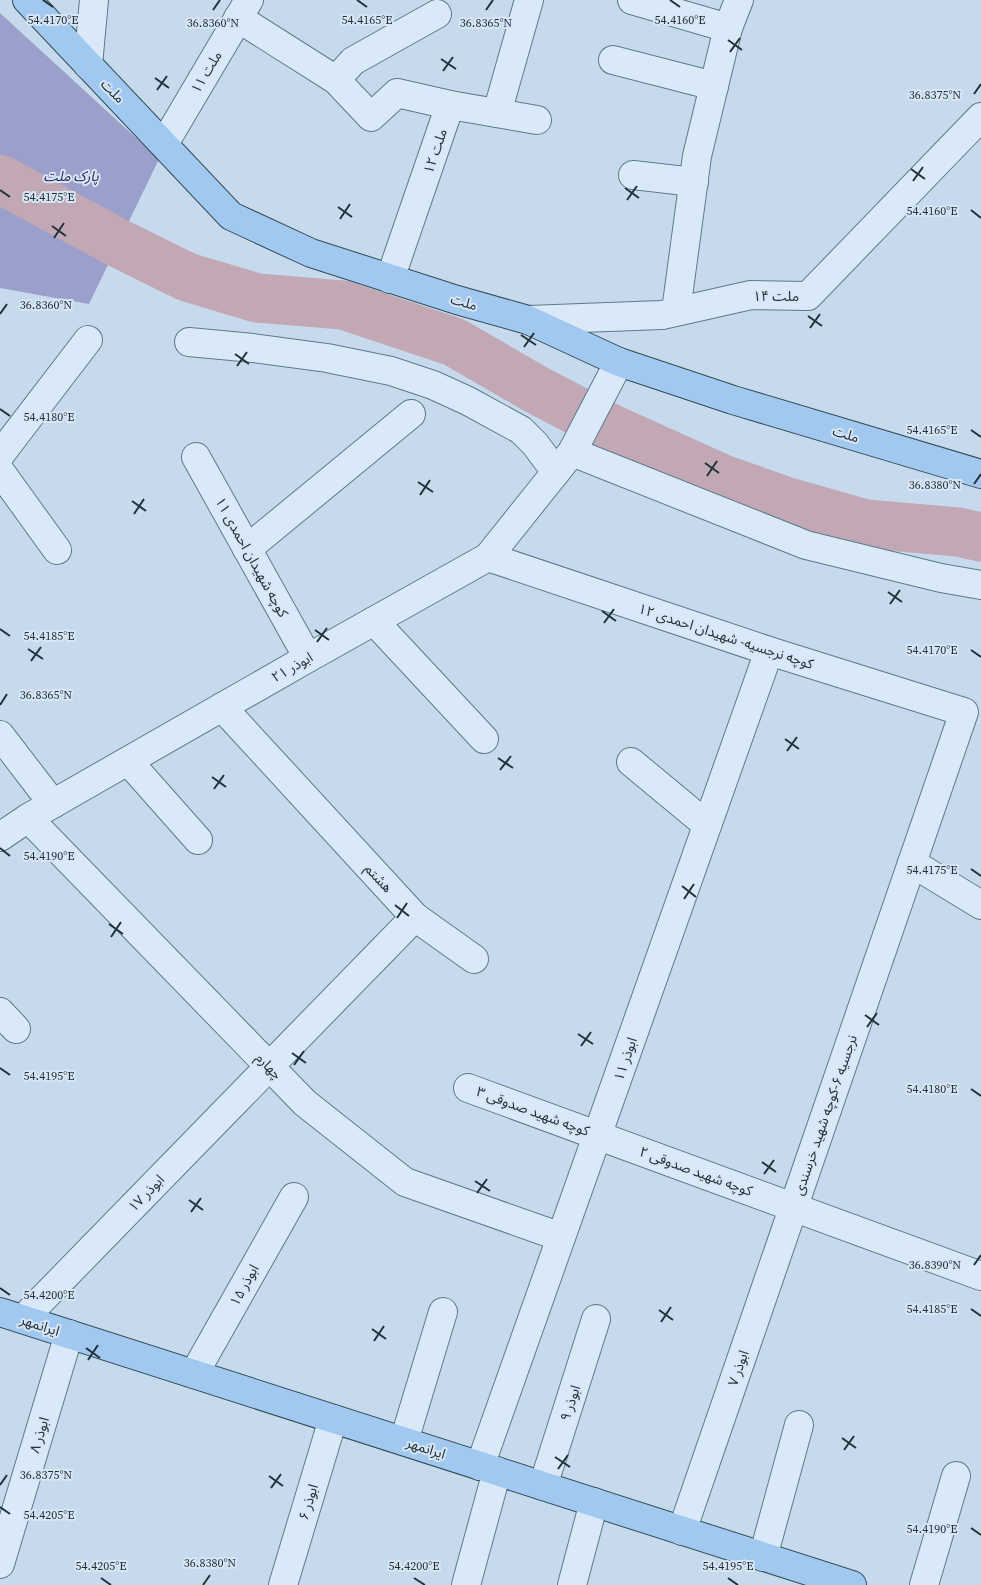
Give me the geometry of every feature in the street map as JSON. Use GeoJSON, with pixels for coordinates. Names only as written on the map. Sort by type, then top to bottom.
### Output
{"type":"FeatureCollection","features":[{"type":"Feature","properties":{"kind":"main road","name":"ملت"},"geometry":{"type":"LineString","coordinates":[[26,0],[231,216],[311,253],[457,300],[528,320],[620,362],[733,400],[981,474]]}},
{"type":"Feature","properties":{"kind":"main road","name":"ایرانمهر"},"geometry":{"type":"LineString","coordinates":[[12,1316],[852,1585]]}},
{"type":"Feature","properties":{"kind":"street"},"geometry":{"type":"LineString","coordinates":[[88,65],[94,0]]}},
{"type":"Feature","properties":{"kind":"street"},"geometry":{"type":"LineString","coordinates":[[497,113],[529,0]]}},
{"type":"Feature","properties":{"kind":"street"},"geometry":{"type":"LineString","coordinates":[[632,0],[728,28]]}},
{"type":"Feature","properties":{"kind":"street"},"geometry":{"type":"LineString","coordinates":[[676,311],[697,156],[728,28],[739,0]]}},
{"type":"Feature","properties":{"kind":"street"},"geometry":{"type":"LineString","coordinates":[[244,9],[336,80],[371,118],[397,93],[450,105],[537,120]]}},
{"type":"Feature","properties":{"kind":"street","name":"۱۱ ملت"},"geometry":{"type":"LineString","coordinates":[[164,144],[244,9]]}},
{"type":"Feature","properties":{"kind":"street"},"geometry":{"type":"LineString","coordinates":[[336,80],[353,61],[438,14]]}},
{"type":"Feature","properties":{"kind":"street"},"geometry":{"type":"LineString","coordinates":[[613,60],[714,86]]}},
{"type":"Feature","properties":{"kind":"street","name":"۱۲ ملت"},"geometry":{"type":"LineString","coordinates":[[390,279],[450,105]]}},
{"type":"Feature","properties":{"kind":"street","name":"۱۴ ملت"},"geometry":{"type":"LineString","coordinates":[[528,320],[662,315],[751,295],[808,296],[981,117]]}},
{"type":"Feature","properties":{"kind":"street"},"geometry":{"type":"LineString","coordinates":[[634,174],[694,182]]}},
{"type":"Feature","properties":{"kind":"street"},"geometry":{"type":"LineString","coordinates":[[0,455],[88,340]]}},
{"type":"Feature","properties":{"kind":"street"},"geometry":{"type":"LineString","coordinates":[[189,342],[327,358],[391,371],[433,385],[468,401],[521,430],[535,444],[806,545],[941,578],[981,585]]}},
{"type":"Feature","properties":{"kind":"street","name":"۲۱ ابوذر"},"geometry":{"type":"LineString","coordinates":[[0,837],[28,818],[222,707],[488,558],[569,456],[620,362]]}},
{"type":"Feature","properties":{"kind":"street"},"geometry":{"type":"LineString","coordinates":[[247,549],[411,414]]}},
{"type":"Feature","properties":{"kind":"street","name":"کوچه شهیدان احمدی ۱۱"},"geometry":{"type":"LineString","coordinates":[[196,457],[308,658]]}},
{"type":"Feature","properties":{"kind":"street"},"geometry":{"type":"LineString","coordinates":[[0,471],[57,550]]}},
{"type":"Feature","properties":{"kind":"street","name":"کوچه نرجسیه- شهیدان احمدی ۱۲"},"geometry":{"type":"LineString","coordinates":[[488,558],[768,651],[964,712]]}},
{"type":"Feature","properties":{"kind":"street"},"geometry":{"type":"LineString","coordinates":[[374,621],[484,739]]}},
{"type":"Feature","properties":{"kind":"street","name":"ابوذر ۱۱"},"geometry":{"type":"LineString","coordinates":[[466,1585],[489,1469],[561,1238],[768,651]]}},
{"type":"Feature","properties":{"kind":"street","name":"هشتم"},"geometry":{"type":"LineString","coordinates":[[222,707],[415,917],[474,959]]}},
{"type":"Feature","properties":{"kind":"street","name":"نرجسیه ۶-کوچه شهید خرسندی"},"geometry":{"type":"LineString","coordinates":[[794,1206],[964,712]]}},
{"type":"Feature","properties":{"kind":"street"},"geometry":{"type":"LineString","coordinates":[[0,735],[53,804]]}},
{"type":"Feature","properties":{"kind":"street"},"geometry":{"type":"LineString","coordinates":[[128,762],[198,840]]}},
{"type":"Feature","properties":{"kind":"street"},"geometry":{"type":"LineString","coordinates":[[631,762],[707,824]]}},
{"type":"Feature","properties":{"kind":"street","name":"چهارم"},"geometry":{"type":"LineString","coordinates":[[28,818],[305,1103],[405,1182],[561,1238]]}},
{"type":"Feature","properties":{"kind":"street"},"geometry":{"type":"LineString","coordinates":[[912,864],[981,905]]}},
{"type":"Feature","properties":{"kind":"street"},"geometry":{"type":"LineString","coordinates":[[270,1066],[415,917]]}},
{"type":"Feature","properties":{"kind":"street","name":"۱۷ ابوذر"},"geometry":{"type":"LineString","coordinates":[[12,1316],[270,1066]]}},
{"type":"Feature","properties":{"kind":"street","name":"کوچه شهید صدوقی ۳"},"geometry":{"type":"LineString","coordinates":[[468,1088],[598,1135]]}},
{"type":"Feature","properties":{"kind":"street","name":"کوچه شهید صدوقی ۲"},"geometry":{"type":"LineString","coordinates":[[598,1135],[981,1276]]}},
{"type":"Feature","properties":{"kind":"street","name":"۱۵ ابوذر"},"geometry":{"type":"LineString","coordinates":[[194,1374],[294,1197]]}},
{"type":"Feature","properties":{"kind":"street","name":"۷ ابوذر"},"geometry":{"type":"LineString","coordinates":[[682,1530],[794,1206]]}},
{"type":"Feature","properties":{"kind":"street"},"geometry":{"type":"LineString","coordinates":[[404,1441],[443,1312]]}},
{"type":"Feature","properties":{"kind":"street","name":"۹ ابوذر"},"geometry":{"type":"LineString","coordinates":[[543,1486],[596,1319]]}},
{"type":"Feature","properties":{"kind":"street","name":"۸ ابوذر"},"geometry":{"type":"LineString","coordinates":[[0,1564],[69,1334]]}},
{"type":"Feature","properties":{"kind":"street","name":"ابوذر ۶"},"geometry":{"type":"LineString","coordinates":[[283,1585],[333,1419]]}},
{"type":"Feature","properties":{"kind":"street"},"geometry":{"type":"LineString","coordinates":[[763,1557],[800,1425]]}},
{"type":"Feature","properties":{"kind":"street"},"geometry":{"type":"LineString","coordinates":[[924,1585],[956,1476]]}},
{"type":"Feature","properties":{"kind":"street"},"geometry":{"type":"LineString","coordinates":[[572,1585],[594,1502]]}},
{"type":"Feature","properties":{"kind":"green space","name":"پارک ملت"},"geometry":{"type":"Polygon","coordinates":[[[0,13],[159,159],[89,304],[0,288],[0,13]]]}},
{"type":"Feature","properties":{"kind":"waterway"},"geometry":{"type":"LineString","coordinates":[[0,179],[118,243],[187,277],[257,298],[343,305],[454,342],[537,390],[610,428],[723,479],[785,501],[866,524],[958,532],[981,537]]}}]}
